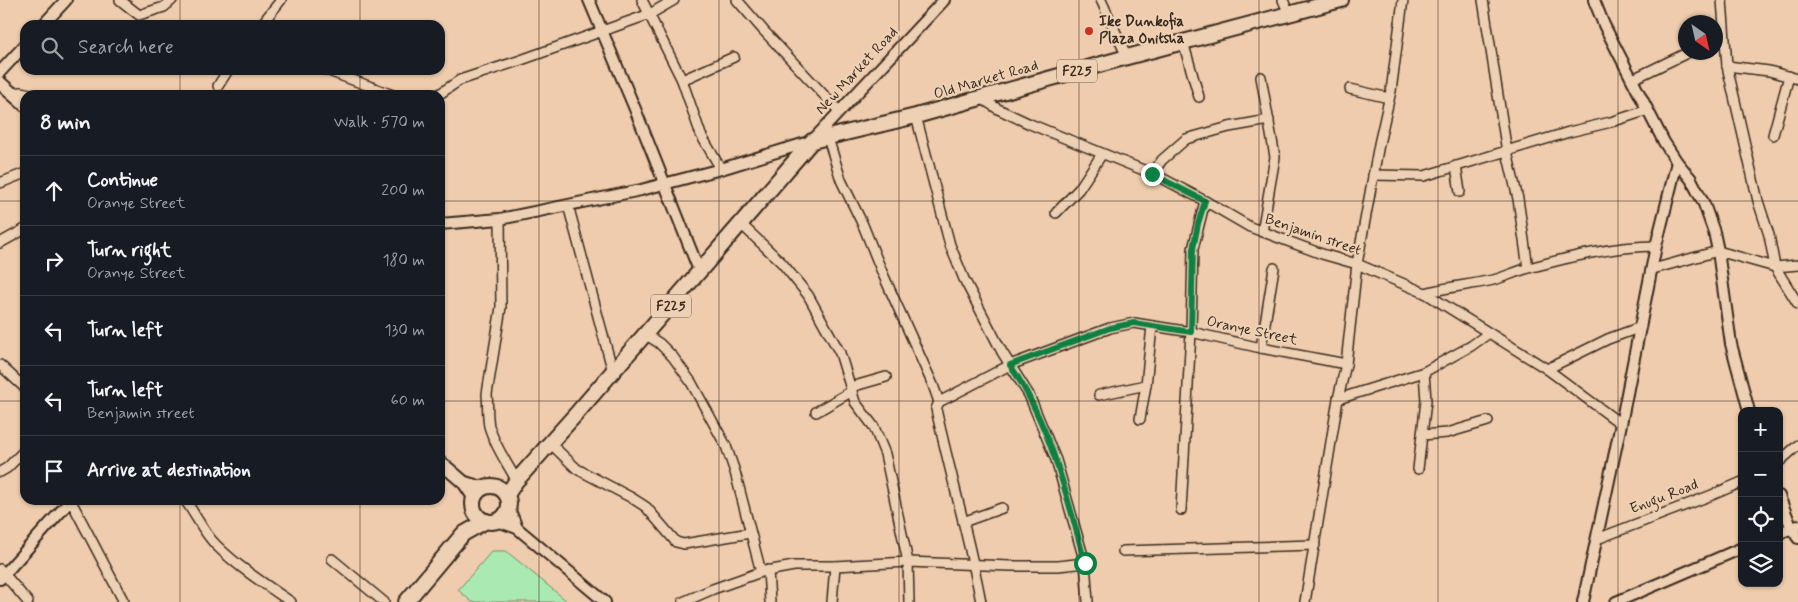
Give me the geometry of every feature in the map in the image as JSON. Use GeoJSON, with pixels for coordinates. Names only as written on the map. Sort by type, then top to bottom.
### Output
{"type":"FeatureCollection","features":[{"type":"Feature","properties":{"kind":"main road","name":"Old Market Road"},"geometry":{"type":"LineString","coordinates":[[812,141],[916,116],[1341,0]]}},
{"type":"Feature","properties":{"kind":"main road"},"geometry":{"type":"LineString","coordinates":[[4,89],[20,101]]}},
{"type":"Feature","properties":{"kind":"main road","name":"F225"},"geometry":{"type":"LineString","coordinates":[[463,534],[505,516],[511,487],[579,414],[812,141]]}},
{"type":"Feature","properties":{"kind":"main road"},"geometry":{"type":"LineString","coordinates":[[445,466],[462,481]]}},
{"type":"Feature","properties":{"kind":"main road","name":"F225"},"geometry":{"type":"LineString","coordinates":[[406,602],[463,534],[480,490],[528,469]]}},
{"type":"Feature","properties":{"kind":"main road"},"geometry":{"type":"LineString","coordinates":[[490,487],[504,491],[508,501]]}},
{"type":"Feature","properties":{"kind":"main road"},"geometry":{"type":"LineString","coordinates":[[474,505],[477,515],[491,521]]}},
{"type":"Feature","properties":{"kind":"street"},"geometry":{"type":"LineString","coordinates":[[48,20],[66,0]]}},
{"type":"Feature","properties":{"kind":"street"},"geometry":{"type":"LineString","coordinates":[[120,0],[139,15],[164,7],[172,0]]}},
{"type":"Feature","properties":{"kind":"street"},"geometry":{"type":"LineString","coordinates":[[265,20],[281,0]]}},
{"type":"Feature","properties":{"kind":"street"},"geometry":{"type":"LineString","coordinates":[[589,0],[700,272]]}},
{"type":"Feature","properties":{"kind":"street"},"geometry":{"type":"LineString","coordinates":[[642,0],[682,80],[701,135],[721,169]]}},
{"type":"Feature","properties":{"kind":"street"},"geometry":{"type":"LineString","coordinates":[[445,90],[460,80],[650,14],[674,0]]}},
{"type":"Feature","properties":{"kind":"street"},"geometry":{"type":"LineString","coordinates":[[737,0],[764,32],[838,111]]}},
{"type":"Feature","properties":{"kind":"street","name":"New Market Road"},"geometry":{"type":"LineString","coordinates":[[812,141],[838,111],[944,0]]}},
{"type":"Feature","properties":{"kind":"street"},"geometry":{"type":"LineString","coordinates":[[1101,0],[1127,57]]}},
{"type":"Feature","properties":{"kind":"street"},"geometry":{"type":"LineString","coordinates":[[1283,0],[1289,14]]}},
{"type":"Feature","properties":{"kind":"street"},"geometry":{"type":"LineString","coordinates":[[1305,602],[1338,399],[1346,364],[1357,264],[1373,175],[1390,98],[1403,0]]}},
{"type":"Feature","properties":{"kind":"street"},"geometry":{"type":"LineString","coordinates":[[1483,0],[1507,152],[1518,199],[1528,268]]}},
{"type":"Feature","properties":{"kind":"street"},"geometry":{"type":"LineString","coordinates":[[1594,0],[1604,25],[1648,110],[1677,162],[1691,179],[1704,204],[1718,252],[1731,344],[1748,407]]}},
{"type":"Feature","properties":{"kind":"street"},"geometry":{"type":"LineString","coordinates":[[1721,15],[1722,0]]}},
{"type":"Feature","properties":{"kind":"street"},"geometry":{"type":"LineString","coordinates":[[1183,42],[1199,97]]}},
{"type":"Feature","properties":{"kind":"street"},"geometry":{"type":"LineString","coordinates":[[0,72],[20,50]]}},
{"type":"Feature","properties":{"kind":"street"},"geometry":{"type":"LineString","coordinates":[[1723,52],[1758,201],[1770,235],[1775,267],[1798,304]]}},
{"type":"Feature","properties":{"kind":"street"},"geometry":{"type":"LineString","coordinates":[[682,80],[734,57]]}},
{"type":"Feature","properties":{"kind":"street"},"geometry":{"type":"LineString","coordinates":[[1633,79],[1678,58]]}},
{"type":"Feature","properties":{"kind":"street"},"geometry":{"type":"LineString","coordinates":[[1727,66],[1769,71],[1793,78],[1772,135]]}},
{"type":"Feature","properties":{"kind":"street"},"geometry":{"type":"LineString","coordinates":[[218,86],[225,75]]}},
{"type":"Feature","properties":{"kind":"street"},"geometry":{"type":"LineString","coordinates":[[339,75],[380,90]]}},
{"type":"Feature","properties":{"kind":"street"},"geometry":{"type":"LineString","coordinates":[[1261,77],[1275,157],[1262,232]]}},
{"type":"Feature","properties":{"kind":"street"},"geometry":{"type":"LineString","coordinates":[[4,89],[20,92]]}},
{"type":"Feature","properties":{"kind":"street"},"geometry":{"type":"LineString","coordinates":[[1350,89],[1390,98]]}},
{"type":"Feature","properties":{"kind":"street","name":"Benjamin street"},"geometry":{"type":"LineString","coordinates":[[980,98],[1030,124],[1152,174],[1250,227],[1322,254],[1357,264],[1425,293],[1547,369],[1621,424]]}},
{"type":"Feature","properties":{"kind":"street"},"geometry":{"type":"LineString","coordinates":[[1373,175],[1424,176],[1648,110]]}},
{"type":"Feature","properties":{"kind":"street"},"geometry":{"type":"LineString","coordinates":[[916,116],[950,245],[964,279],[1028,395],[1056,460],[1085,563],[1088,602]]}},
{"type":"Feature","properties":{"kind":"street"},"geometry":{"type":"LineString","coordinates":[[1152,174],[1162,160],[1186,139],[1229,127],[1269,120]]}},
{"type":"Feature","properties":{"kind":"street"},"geometry":{"type":"LineString","coordinates":[[828,138],[842,180],[939,402],[936,409],[982,602]]}},
{"type":"Feature","properties":{"kind":"street"},"geometry":{"type":"LineString","coordinates":[[445,224],[500,218],[641,190],[721,169],[812,141]]}},
{"type":"Feature","properties":{"kind":"street"},"geometry":{"type":"LineString","coordinates":[[1056,213],[1079,189],[1102,154]]}},
{"type":"Feature","properties":{"kind":"street"},"geometry":{"type":"LineString","coordinates":[[1583,602],[1641,327],[1644,303],[1653,269],[1656,246],[1677,162]]}},
{"type":"Feature","properties":{"kind":"street"},"geometry":{"type":"LineString","coordinates":[[1456,166],[1460,192]]}},
{"type":"Feature","properties":{"kind":"street"},"geometry":{"type":"LineString","coordinates":[[0,183],[20,174]]}},
{"type":"Feature","properties":{"kind":"street"},"geometry":{"type":"LineString","coordinates":[[1181,510],[1191,332],[1193,249],[1205,201]]}},
{"type":"Feature","properties":{"kind":"street"},"geometry":{"type":"LineString","coordinates":[[568,205],[608,380]]}},
{"type":"Feature","properties":{"kind":"street"},"geometry":{"type":"LineString","coordinates":[[500,218],[502,306],[487,394],[489,424],[499,449],[514,476]]}},
{"type":"Feature","properties":{"kind":"street"},"geometry":{"type":"LineString","coordinates":[[741,224],[782,263],[808,295],[840,352],[855,402],[874,428],[885,454],[908,562],[909,602]]}},
{"type":"Feature","properties":{"kind":"street"},"geometry":{"type":"LineString","coordinates":[[0,243],[20,232]]}},
{"type":"Feature","properties":{"kind":"street"},"geometry":{"type":"LineString","coordinates":[[1425,293],[1452,286],[1493,280],[1528,268],[1586,255],[1640,246],[1656,246]]}},
{"type":"Feature","properties":{"kind":"street"},"geometry":{"type":"LineString","coordinates":[[1653,269],[1718,252],[1775,267],[1798,265]]}},
{"type":"Feature","properties":{"kind":"street"},"geometry":{"type":"LineString","coordinates":[[1261,348],[1274,268]]}},
{"type":"Feature","properties":{"kind":"street","name":"Oranye Street"},"geometry":{"type":"LineString","coordinates":[[939,402],[1010,365],[1110,328],[1134,323],[1191,332],[1261,348],[1346,364]]}},
{"type":"Feature","properties":{"kind":"street"},"geometry":{"type":"LineString","coordinates":[[1140,419],[1146,385],[1152,326]]}},
{"type":"Feature","properties":{"kind":"street"},"geometry":{"type":"LineString","coordinates":[[1547,369],[1608,339],[1641,327]]}},
{"type":"Feature","properties":{"kind":"street"},"geometry":{"type":"LineString","coordinates":[[1338,399],[1424,372],[1471,346],[1489,333]]}},
{"type":"Feature","properties":{"kind":"street"},"geometry":{"type":"LineString","coordinates":[[646,334],[659,342],[673,357],[691,382],[726,446],[735,472],[750,533],[765,571],[770,602]]}},
{"type":"Feature","properties":{"kind":"street"},"geometry":{"type":"LineString","coordinates":[[0,365],[20,383]]}},
{"type":"Feature","properties":{"kind":"street"},"geometry":{"type":"LineString","coordinates":[[1418,469],[1426,401],[1424,372]]}},
{"type":"Feature","properties":{"kind":"street"},"geometry":{"type":"LineString","coordinates":[[816,412],[851,389],[886,377]]}},
{"type":"Feature","properties":{"kind":"street"},"geometry":{"type":"LineString","coordinates":[[1099,395],[1146,385]]}},
{"type":"Feature","properties":{"kind":"street"},"geometry":{"type":"LineString","coordinates":[[1422,436],[1447,433],[1488,421]]}},
{"type":"Feature","properties":{"kind":"street"},"geometry":{"type":"LineString","coordinates":[[551,444],[578,469],[646,507],[676,542],[684,544],[750,533]]}},
{"type":"Feature","properties":{"kind":"street"},"geometry":{"type":"LineString","coordinates":[[1783,458],[1798,445]]}},
{"type":"Feature","properties":{"kind":"street"},"geometry":{"type":"LineString","coordinates":[[0,472],[20,455]]}},
{"type":"Feature","properties":{"kind":"street"},"geometry":{"type":"LineString","coordinates":[[462,481],[490,487]]}},
{"type":"Feature","properties":{"kind":"street"},"geometry":{"type":"LineString","coordinates":[[462,481],[474,505]]}},
{"type":"Feature","properties":{"kind":"street","name":"Enugu Road"},"geometry":{"type":"LineString","coordinates":[[1597,539],[1738,484]]}},
{"type":"Feature","properties":{"kind":"street"},"geometry":{"type":"LineString","coordinates":[[1780,497],[1795,527],[1798,538]]}},
{"type":"Feature","properties":{"kind":"street"},"geometry":{"type":"LineString","coordinates":[[508,501],[517,528]]}},
{"type":"Feature","properties":{"kind":"street"},"geometry":{"type":"LineString","coordinates":[[28,602],[2,574],[66,505]]}},
{"type":"Feature","properties":{"kind":"street"},"geometry":{"type":"LineString","coordinates":[[74,505],[124,602]]}},
{"type":"Feature","properties":{"kind":"street"},"geometry":{"type":"LineString","coordinates":[[188,505],[204,531],[216,545],[246,570],[291,602]]}},
{"type":"Feature","properties":{"kind":"street"},"geometry":{"type":"LineString","coordinates":[[964,522],[1002,508]]}},
{"type":"Feature","properties":{"kind":"street"},"geometry":{"type":"LineString","coordinates":[[491,521],[517,528],[605,602]]}},
{"type":"Feature","properties":{"kind":"street"},"geometry":{"type":"LineString","coordinates":[[1783,532],[1795,527]]}},
{"type":"Feature","properties":{"kind":"street"},"geometry":{"type":"LineString","coordinates":[[1123,551],[1315,545]]}},
{"type":"Feature","properties":{"kind":"street"},"geometry":{"type":"LineString","coordinates":[[1616,602],[1738,550]]}},
{"type":"Feature","properties":{"kind":"street"},"geometry":{"type":"LineString","coordinates":[[332,559],[384,602]]}},
{"type":"Feature","properties":{"kind":"street"},"geometry":{"type":"LineString","coordinates":[[683,602],[713,589],[765,571],[794,566],[908,562],[1058,566],[1085,563]]}},
{"type":"Feature","properties":{"kind":"street"},"geometry":{"type":"LineString","coordinates":[[832,602],[835,566]]}},
{"type":"Feature","properties":{"kind":"green space"},"geometry":{"type":"Polygon","coordinates":[[[492,551],[506,551],[568,602],[472,602],[458,590],[492,551]]]}},
{"type":"Feature","properties":{"kind":"place","name":"Ike Dunkofia Plaza Onitsha"},"geometry":{"type":"Point","coordinates":[1089,31]}},
{"type":"Feature","properties":{"kind":"route"},"geometry":{"type":"LineString","coordinates":[[1085,563],[1056,460],[1028,395],[1010,365],[1110,328],[1134,323],[1191,332],[1193,249],[1205,201],[1152,174]]}}]}
